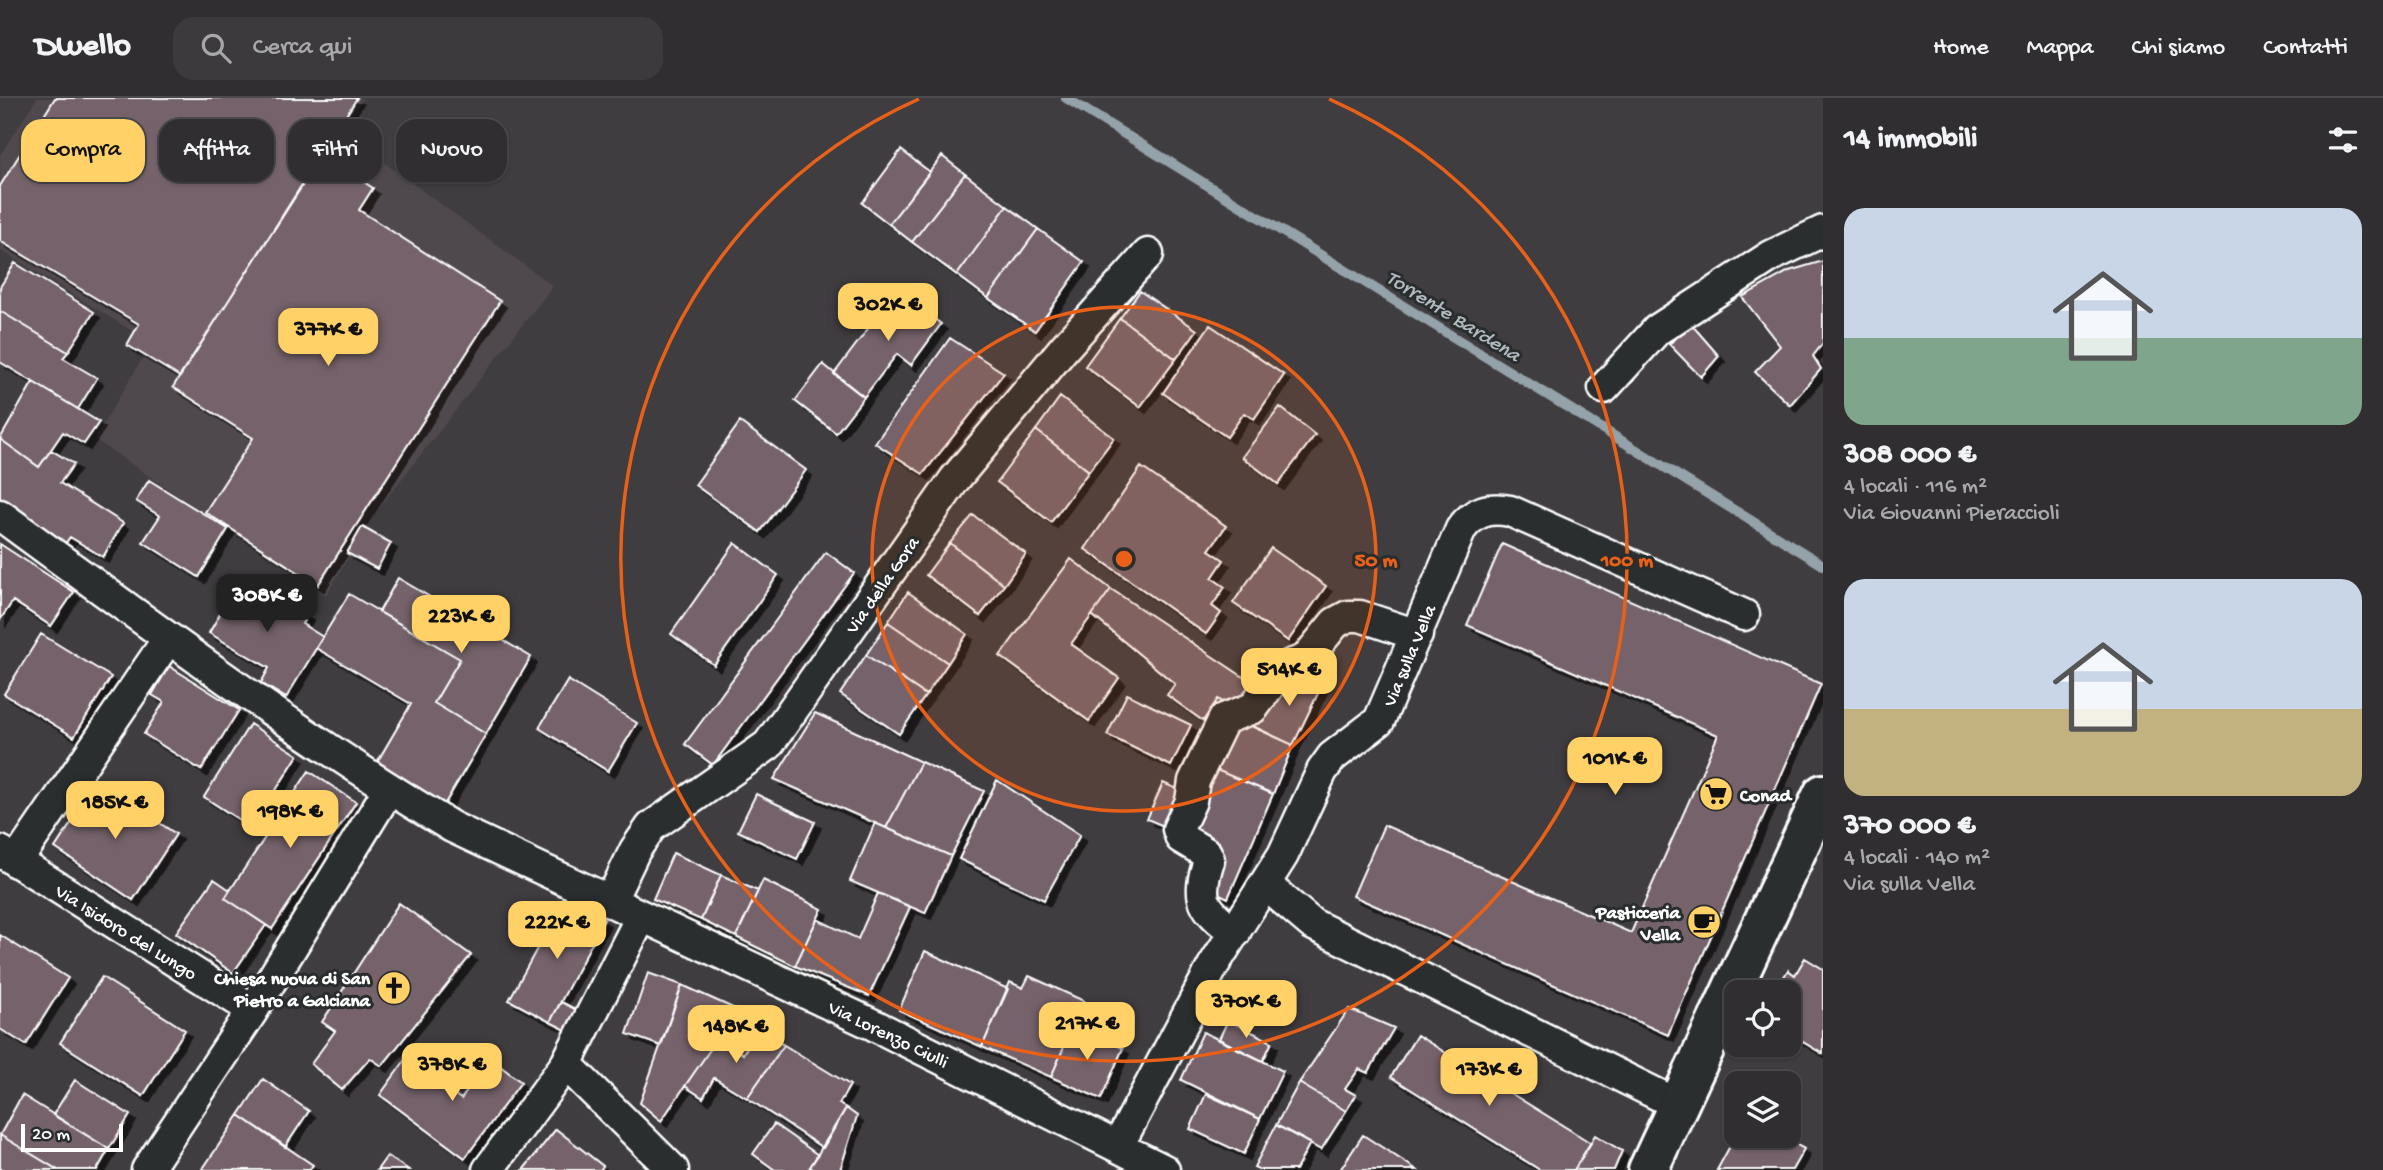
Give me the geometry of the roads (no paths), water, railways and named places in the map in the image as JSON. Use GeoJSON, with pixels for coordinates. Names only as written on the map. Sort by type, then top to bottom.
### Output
{"type":"FeatureCollection","features":[{"type":"Feature","properties":{"kind":"street"},"geometry":{"type":"LineString","coordinates":[[1604,388],[1657,330],[1771,256],[1823,231]]}},
{"type":"Feature","properties":{"kind":"street","name":"Via della Gora"},"geometry":{"type":"LineString","coordinates":[[610,902],[635,850],[651,827],[768,745],[955,479],[1064,348],[1148,254]]}},
{"type":"Feature","properties":{"kind":"street","name":"Via sulla Vella"},"geometry":{"type":"LineString","coordinates":[[1118,1146],[1213,966],[1266,885],[1322,771],[1332,757],[1379,721],[1461,529],[1469,518],[1494,508],[1510,511],[1744,615]]}},
{"type":"Feature","properties":{"kind":"street","name":"Via Lorenzo Ciulli"},"geometry":{"type":"LineString","coordinates":[[0,514],[168,639],[388,789],[484,844],[874,1025],[1164,1170]]}},
{"type":"Feature","properties":{"kind":"street"},"geometry":{"type":"LineString","coordinates":[[1235,933],[1206,909],[1201,887],[1209,860],[1206,853],[1181,838],[1178,829],[1191,801],[1194,781],[1224,719],[1253,708],[1277,675],[1290,664],[1305,660],[1335,623],[1349,616],[1360,616],[1417,635]]}},
{"type":"Feature","properties":{"kind":"street"},"geometry":{"type":"LineString","coordinates":[[8,856],[168,639]]}},
{"type":"Feature","properties":{"kind":"street"},"geometry":{"type":"LineString","coordinates":[[147,1170],[254,1010],[388,789]]}},
{"type":"Feature","properties":{"kind":"street"},"geometry":{"type":"LineString","coordinates":[[1648,1170],[1823,794]]}},
{"type":"Feature","properties":{"kind":"street","name":"Via Isidoro del Lungo"},"geometry":{"type":"LineString","coordinates":[[8,856],[254,1010]]}},
{"type":"Feature","properties":{"kind":"street"},"geometry":{"type":"LineString","coordinates":[[1266,885],[1312,925],[1679,1105]]}},
{"type":"Feature","properties":{"kind":"street"},"geometry":{"type":"LineString","coordinates":[[488,1170],[566,1064],[641,917]]}},
{"type":"Feature","properties":{"kind":"street"},"geometry":{"type":"LineString","coordinates":[[566,1064],[673,1170]]}},
{"type":"Feature","properties":{"kind":"waterway","name":"Torrente Bardena"},"geometry":{"type":"LineString","coordinates":[[1066,98],[1823,565]]}},
{"type":"Feature","properties":{"kind":"place","name":"Conad"},"geometry":{"type":"Point","coordinates":[1716,794]}},
{"type":"Feature","properties":{"kind":"place","name":"Pasticceria Vella"},"geometry":{"type":"Point","coordinates":[1704,922]}},
{"type":"Feature","properties":{"kind":"place","name":"Chiesa nuova di San Pietro a Galciana"},"geometry":{"type":"Point","coordinates":[394,988]}}]}
